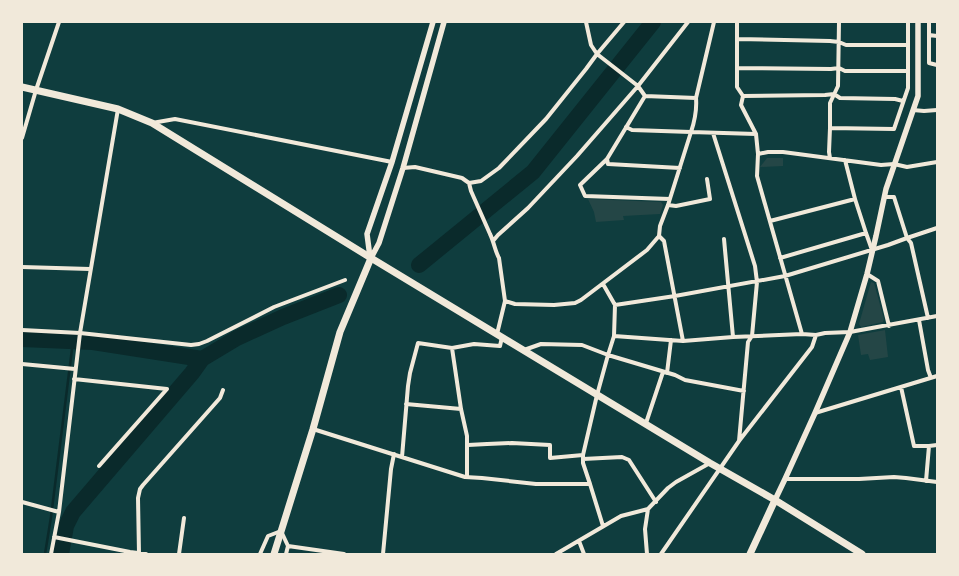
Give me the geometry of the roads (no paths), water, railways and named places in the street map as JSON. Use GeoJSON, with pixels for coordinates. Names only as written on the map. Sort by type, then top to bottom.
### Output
{"type":"FeatureCollection","features":[{"type":"Feature","properties":{"kind":"main road"},"geometry":{"type":"LineString","coordinates":[[22,87],[118,109],[152,123],[370,258],[646,423],[710,463],[775,500],[862,554]]}},
{"type":"Feature","properties":{"kind":"main road"},"geometry":{"type":"LineString","coordinates":[[274,554],[313,429],[340,332],[370,258]]}},
{"type":"Feature","properties":{"kind":"main road"},"geometry":{"type":"LineString","coordinates":[[750,554],[775,500]]}},
{"type":"Feature","properties":{"kind":"street"},"geometry":{"type":"LineString","coordinates":[[22,138],[36,90],[59,22]]}},
{"type":"Feature","properties":{"kind":"street"},"geometry":{"type":"LineString","coordinates":[[370,258],[367,234],[392,162],[433,22]]}},
{"type":"Feature","properties":{"kind":"street"},"geometry":{"type":"LineString","coordinates":[[370,258],[379,243],[403,168],[444,22]]}},
{"type":"Feature","properties":{"kind":"street"},"geometry":{"type":"LineString","coordinates":[[586,22],[591,45],[597,54],[638,86],[645,96]]}},
{"type":"Feature","properties":{"kind":"street"},"geometry":{"type":"LineString","coordinates":[[469,183],[482,181],[499,168],[532,134],[546,119],[624,22]]}},
{"type":"Feature","properties":{"kind":"street"},"geometry":{"type":"LineString","coordinates":[[493,240],[528,208],[577,156],[638,86],[688,22]]}},
{"type":"Feature","properties":{"kind":"street"},"geometry":{"type":"LineString","coordinates":[[505,301],[516,304],[554,306],[575,303],[603,284],[647,250],[658,236],[694,122],[696,98],[714,22]]}},
{"type":"Feature","properties":{"kind":"street"},"geometry":{"type":"LineString","coordinates":[[737,22],[737,88],[743,96],[741,105],[756,134],[758,154],[757,176],[802,334]]}},
{"type":"Feature","properties":{"kind":"street"},"geometry":{"type":"LineString","coordinates":[[830,158],[830,103],[838,86],[839,22]]}},
{"type":"Feature","properties":{"kind":"street"},"geometry":{"type":"LineString","coordinates":[[830,128],[894,129],[908,88],[908,22]]}},
{"type":"Feature","properties":{"kind":"street"},"geometry":{"type":"LineString","coordinates":[[775,500],[850,332],[867,274],[886,189],[918,96],[918,22]]}},
{"type":"Feature","properties":{"kind":"street"},"geometry":{"type":"LineString","coordinates":[[929,22],[929,63],[937,65]]}},
{"type":"Feature","properties":{"kind":"street"},"geometry":{"type":"LineString","coordinates":[[929,35],[937,36]]}},
{"type":"Feature","properties":{"kind":"street"},"geometry":{"type":"LineString","coordinates":[[737,39],[839,42],[846,45],[908,45]]}},
{"type":"Feature","properties":{"kind":"street"},"geometry":{"type":"LineString","coordinates":[[737,68],[839,68],[845,71],[908,71]]}},
{"type":"Feature","properties":{"kind":"street"},"geometry":{"type":"LineString","coordinates":[[743,96],[834,94],[840,98],[903,100]]}},
{"type":"Feature","properties":{"kind":"street"},"geometry":{"type":"LineString","coordinates":[[645,96],[696,98]]}},
{"type":"Feature","properties":{"kind":"street"},"geometry":{"type":"LineString","coordinates":[[645,96],[607,159],[580,185],[585,196],[670,199]]}},
{"type":"Feature","properties":{"kind":"street"},"geometry":{"type":"LineString","coordinates":[[51,554],[80,333],[118,109]]}},
{"type":"Feature","properties":{"kind":"street"},"geometry":{"type":"LineString","coordinates":[[913,110],[937,110]]}},
{"type":"Feature","properties":{"kind":"street"},"geometry":{"type":"LineString","coordinates":[[152,123],[175,119],[392,162]]}},
{"type":"Feature","properties":{"kind":"street"},"geometry":{"type":"LineString","coordinates":[[626,127],[632,130],[756,134]]}},
{"type":"Feature","properties":{"kind":"street"},"geometry":{"type":"LineString","coordinates":[[713,133],[757,273],[752,336],[748,342],[739,441]]}},
{"type":"Feature","properties":{"kind":"street"},"geometry":{"type":"LineString","coordinates":[[758,154],[783,152],[881,165],[894,164],[907,167],[937,162]]}},
{"type":"Feature","properties":{"kind":"street"},"geometry":{"type":"LineString","coordinates":[[607,159],[608,164],[680,168]]}},
{"type":"Feature","properties":{"kind":"street"},"geometry":{"type":"LineString","coordinates":[[845,160],[855,199],[872,250]]}},
{"type":"Feature","properties":{"kind":"street"},"geometry":{"type":"LineString","coordinates":[[402,457],[410,373],[418,343],[452,348],[474,344],[500,346],[505,301],[499,258],[496,254],[493,240],[471,191],[469,183],[462,178],[422,169],[403,168]]}},
{"type":"Feature","properties":{"kind":"street"},"geometry":{"type":"LineString","coordinates":[[668,205],[676,206],[710,199],[707,179]]}},
{"type":"Feature","properties":{"kind":"street"},"geometry":{"type":"LineString","coordinates":[[884,197],[894,197],[907,238],[911,243],[928,318]]}},
{"type":"Feature","properties":{"kind":"street"},"geometry":{"type":"LineString","coordinates":[[770,221],[855,199]]}},
{"type":"Feature","properties":{"kind":"street"},"geometry":{"type":"LineString","coordinates":[[615,305],[728,287],[785,276],[872,250],[937,228]]}},
{"type":"Feature","properties":{"kind":"street"},"geometry":{"type":"LineString","coordinates":[[780,258],[866,233]]}},
{"type":"Feature","properties":{"kind":"street"},"geometry":{"type":"LineString","coordinates":[[658,236],[664,241],[683,341]]}},
{"type":"Feature","properties":{"kind":"street"},"geometry":{"type":"LineString","coordinates":[[724,239],[733,337]]}},
{"type":"Feature","properties":{"kind":"street"},"geometry":{"type":"LineString","coordinates":[[22,267],[90,269]]}},
{"type":"Feature","properties":{"kind":"street"},"geometry":{"type":"LineString","coordinates":[[867,274],[878,281],[889,326]]}},
{"type":"Feature","properties":{"kind":"street"},"geometry":{"type":"LineString","coordinates":[[22,330],[80,333],[191,345],[199,344],[274,307],[346,280]]}},
{"type":"Feature","properties":{"kind":"street"},"geometry":{"type":"LineString","coordinates":[[603,284],[615,305],[614,336],[597,395],[583,457],[583,463],[603,526]]}},
{"type":"Feature","properties":{"kind":"street"},"geometry":{"type":"LineString","coordinates":[[614,336],[683,341],[752,336],[802,334],[816,335],[889,326],[937,316]]}},
{"type":"Feature","properties":{"kind":"street"},"geometry":{"type":"LineString","coordinates":[[919,320],[928,370],[931,378]]}},
{"type":"Feature","properties":{"kind":"street"},"geometry":{"type":"LineString","coordinates":[[661,554],[739,441],[812,347],[816,335]]}},
{"type":"Feature","properties":{"kind":"street"},"geometry":{"type":"LineString","coordinates":[[646,423],[665,373],[671,340]]}},
{"type":"Feature","properties":{"kind":"street"},"geometry":{"type":"LineString","coordinates":[[524,350],[541,344],[582,346],[675,375],[685,380],[744,391]]}},
{"type":"Feature","properties":{"kind":"street"},"geometry":{"type":"LineString","coordinates":[[452,348],[461,409],[467,436],[467,477]]}},
{"type":"Feature","properties":{"kind":"street"},"geometry":{"type":"LineString","coordinates":[[22,364],[75,369]]}},
{"type":"Feature","properties":{"kind":"street"},"geometry":{"type":"LineString","coordinates":[[815,413],[937,376]]}},
{"type":"Feature","properties":{"kind":"street"},"geometry":{"type":"LineString","coordinates":[[74,379],[167,389],[99,466]]}},
{"type":"Feature","properties":{"kind":"street"},"geometry":{"type":"LineString","coordinates":[[901,387],[914,446],[937,445]]}},
{"type":"Feature","properties":{"kind":"street"},"geometry":{"type":"LineString","coordinates":[[139,553],[138,498],[140,489],[220,398],[223,390]]}},
{"type":"Feature","properties":{"kind":"street"},"geometry":{"type":"LineString","coordinates":[[406,404],[461,409]]}},
{"type":"Feature","properties":{"kind":"street"},"geometry":{"type":"LineString","coordinates":[[313,429],[467,477],[536,484],[590,484]]}},
{"type":"Feature","properties":{"kind":"street"},"geometry":{"type":"LineString","coordinates":[[468,446],[512,443],[550,445],[550,458],[622,457],[629,460],[656,502]]}},
{"type":"Feature","properties":{"kind":"street"},"geometry":{"type":"LineString","coordinates":[[926,481],[929,446]]}},
{"type":"Feature","properties":{"kind":"street"},"geometry":{"type":"LineString","coordinates":[[383,554],[390,469],[394,454]]}},
{"type":"Feature","properties":{"kind":"street"},"geometry":{"type":"LineString","coordinates":[[556,554],[621,516],[648,509],[668,488],[676,482],[710,463]]}},
{"type":"Feature","properties":{"kind":"street"},"geometry":{"type":"LineString","coordinates":[[785,479],[859,479],[894,477],[937,482]]}},
{"type":"Feature","properties":{"kind":"street"},"geometry":{"type":"LineString","coordinates":[[22,502],[57,512]]}},
{"type":"Feature","properties":{"kind":"street"},"geometry":{"type":"LineString","coordinates":[[647,554],[645,529],[648,509]]}},
{"type":"Feature","properties":{"kind":"street"},"geometry":{"type":"LineString","coordinates":[[179,554],[184,518]]}},
{"type":"Feature","properties":{"kind":"street"},"geometry":{"type":"LineString","coordinates":[[260,554],[268,536],[281,531],[288,546],[286,554]]}},
{"type":"Feature","properties":{"kind":"street"},"geometry":{"type":"LineString","coordinates":[[54,537],[146,554]]}},
{"type":"Feature","properties":{"kind":"street"},"geometry":{"type":"LineString","coordinates":[[579,541],[584,554]]}},
{"type":"Feature","properties":{"kind":"street"},"geometry":{"type":"LineString","coordinates":[[288,546],[344,554]]}},
{"type":"Feature","properties":{"kind":"waterway"},"geometry":{"type":"LineString","coordinates":[[419,265],[533,172],[653,22]]}},
{"type":"Feature","properties":{"kind":"waterway"},"geometry":{"type":"LineString","coordinates":[[61,554],[66,526],[73,512],[192,373],[202,359],[237,338],[283,317],[339,295]]}},
{"type":"Feature","properties":{"kind":"waterway"},"geometry":{"type":"LineString","coordinates":[[22,339],[93,342],[202,359]]}},
{"type":"Feature","properties":{"kind":"waterway"},"geometry":{"type":"LineString","coordinates":[[45,554],[73,341]]}}]}
